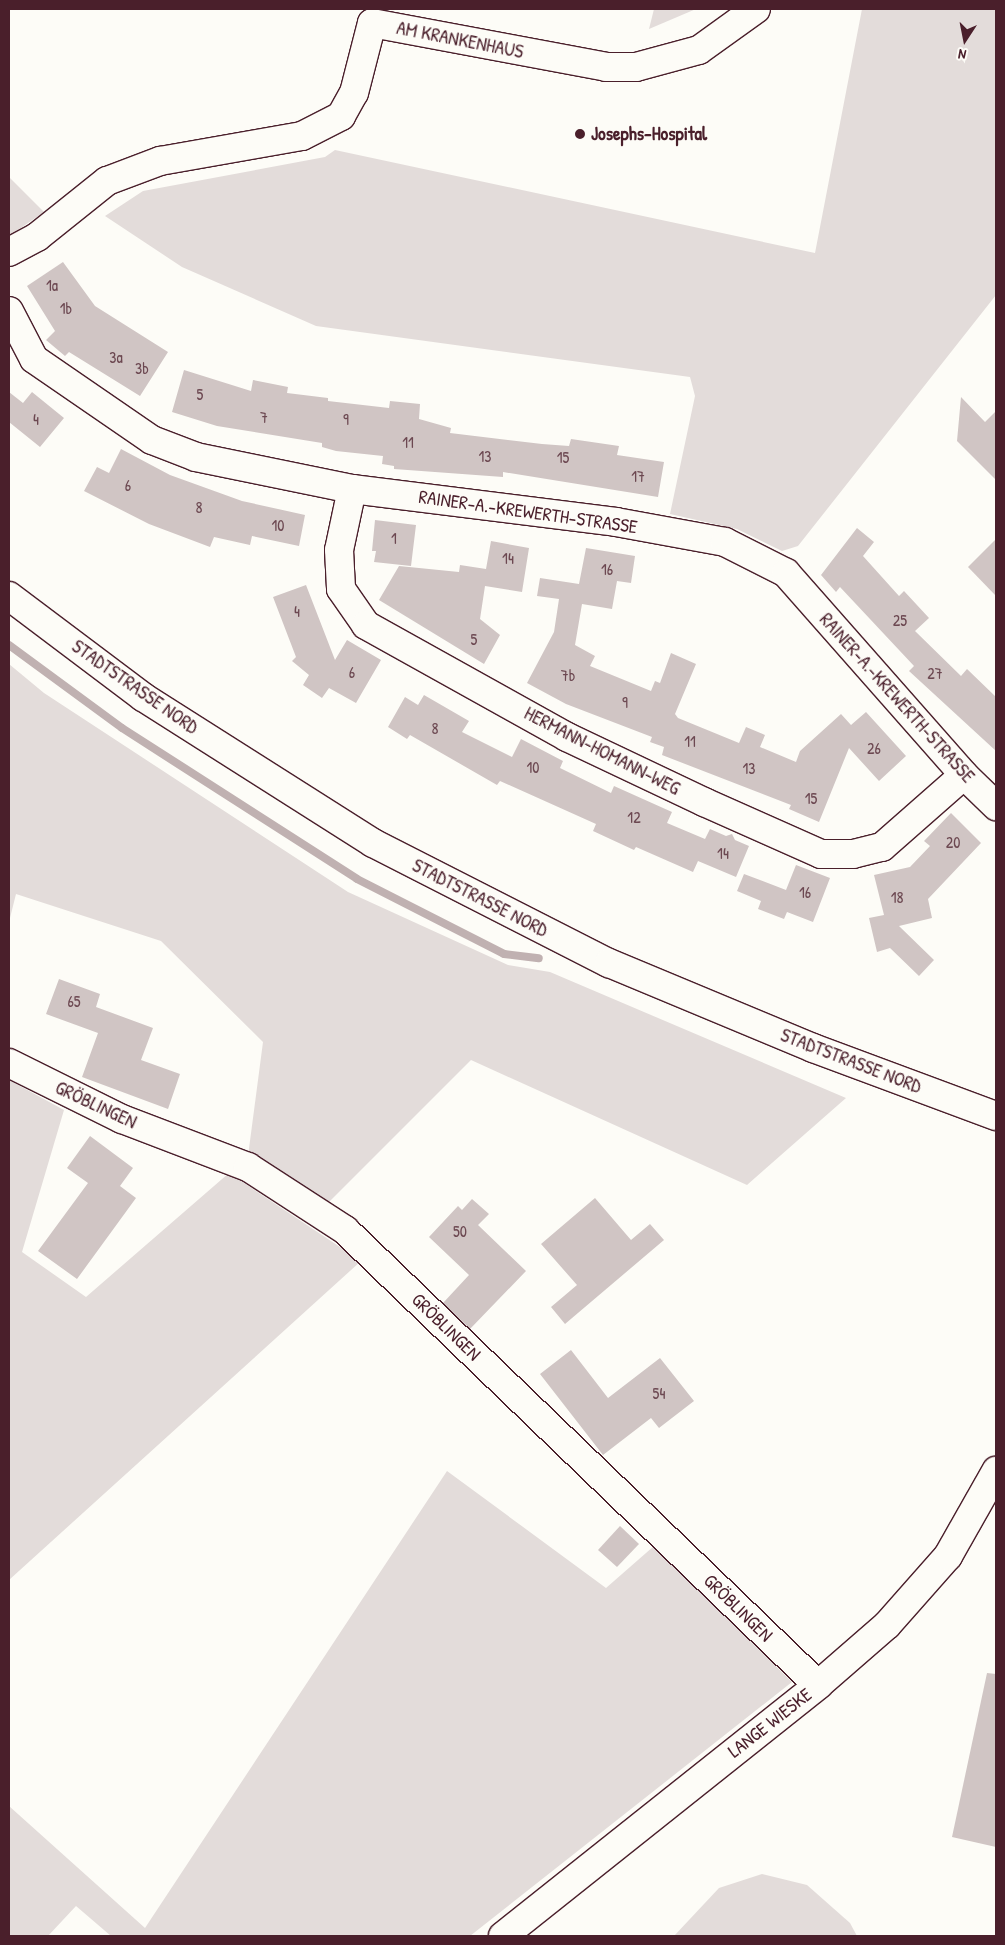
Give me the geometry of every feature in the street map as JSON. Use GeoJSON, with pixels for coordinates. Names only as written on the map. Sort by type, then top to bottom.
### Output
{"type":"FeatureCollection","features":[{"type":"Feature","properties":{"kind":"street","name":"AM KRANKENHAUS"},"geometry":{"type":"LineString","coordinates":[[9,252],[37,237],[108,181],[160,161],[302,136],[341,116],[354,93],[372,23],[606,67],[636,67],[699,50],[756,9]]}},
{"type":"Feature","properties":{"kind":"street","name":"RAINER-A.-KREWERTH-STRASSE"},"geometry":{"type":"LineString","coordinates":[[9,311],[34,359],[152,440],[196,457],[352,489],[616,522],[726,542],[786,573],[964,775],[996,806]]}},
{"type":"Feature","properties":{"kind":"street","name":"HERMANN-HOMANN-WEG"},"geometry":{"type":"LineString","coordinates":[[352,489],[339,550],[340,589],[366,625],[567,737],[704,802],[821,854],[853,854],[882,847],[964,775]]}},
{"type":"Feature","properties":{"kind":"street","name":"STADTSTRASSE NORD"},"geometry":{"type":"LineString","coordinates":[[9,596],[143,697],[373,843],[609,963],[814,1048],[996,1116]]}},
{"type":"Feature","properties":{"kind":"street","name":"GRÖBLINGEN"},"geometry":{"type":"LineString","coordinates":[[9,1063],[122,1118],[248,1167],[344,1230],[818,1685]]}},
{"type":"Feature","properties":{"kind":"street","name":"LANGE WIESKE"},"geometry":{"type":"LineString","coordinates":[[503,1936],[818,1685],[886,1625],[948,1556],[996,1471]]}},
{"type":"Feature","properties":{"kind":"shaded area"},"geometry":{"type":"Polygon","coordinates":[[[654,9],[696,9],[649,29],[654,9]]]}},
{"type":"Feature","properties":{"kind":"shaded area"},"geometry":{"type":"Polygon","coordinates":[[[862,9],[996,9],[996,295],[798,546],[782,551],[737,529],[670,514],[695,396],[690,377],[316,326],[182,267],[105,216],[143,191],[325,157],[335,150],[815,253],[862,9]]]}},
{"type":"Feature","properties":{"kind":"shaded area"},"geometry":{"type":"Polygon","coordinates":[[[9,177],[44,212],[9,236],[9,177]]]}},
{"type":"Feature","properties":{"kind":"shaded area"},"geometry":{"type":"Polygon","coordinates":[[[9,664],[44,693],[348,892],[508,965],[550,972],[846,1098],[747,1185],[471,1060],[327,1204],[289,1176],[248,1156],[263,1042],[161,941],[16,894],[9,922],[9,664]]]}},
{"type":"Feature","properties":{"kind":"shaded area"},"geometry":{"type":"Polygon","coordinates":[[[9,1080],[64,1110],[22,1252],[86,1297],[229,1173],[361,1261],[9,1580],[9,1080]]]}},
{"type":"Feature","properties":{"kind":"shaded area"},"geometry":{"type":"Polygon","coordinates":[[[447,1471],[606,1588],[654,1546],[792,1682],[470,1936],[111,1936],[76,1906],[48,1936],[9,1936],[9,1806],[145,1928],[447,1471]]]}},
{"type":"Feature","properties":{"kind":"shaded area"},"geometry":{"type":"Polygon","coordinates":[[[762,1874],[807,1885],[850,1923],[857,1936],[674,1936],[719,1888],[762,1874]]]}},
{"type":"Feature","properties":{"kind":"building"},"geometry":{"type":"Polygon","coordinates":[[[63,262],[95,306],[168,352],[140,396],[69,352],[65,356],[46,340],[55,331],[27,286],[63,262]]]}},
{"type":"Feature","properties":{"kind":"building"},"geometry":{"type":"Polygon","coordinates":[[[184,370],[251,391],[253,380],[288,387],[287,393],[328,398],[328,401],[389,408],[390,401],[420,404],[419,419],[451,428],[450,433],[542,444],[569,446],[571,439],[619,446],[617,455],[664,462],[658,497],[503,472],[503,477],[394,469],[394,466],[382,464],[383,456],[336,451],[322,447],[322,443],[217,426],[172,412],[184,370]]]}},
{"type":"Feature","properties":{"kind":"building"},"geometry":{"type":"Polygon","coordinates":[[[9,392],[23,403],[32,392],[64,418],[40,447],[9,422],[9,392]]]}},
{"type":"Feature","properties":{"kind":"building"},"geometry":{"type":"Polygon","coordinates":[[[961,397],[985,422],[996,411],[996,480],[957,441],[961,397]]]}},
{"type":"Feature","properties":{"kind":"building"},"geometry":{"type":"Polygon","coordinates":[[[121,449],[170,475],[242,501],[305,515],[299,546],[252,536],[250,545],[214,537],[210,547],[149,524],[84,491],[97,467],[109,473],[121,449]]]}},
{"type":"Feature","properties":{"kind":"building"},"geometry":{"type":"Polygon","coordinates":[[[375,520],[416,525],[411,566],[374,562],[376,551],[372,551],[375,520]]]}},
{"type":"Feature","properties":{"kind":"building"},"geometry":{"type":"Polygon","coordinates":[[[857,528],[874,542],[863,556],[899,596],[904,591],[929,618],[915,631],[961,676],[967,669],[996,697],[996,751],[909,671],[914,666],[840,587],[836,592],[821,575],[857,528]]]}},
{"type":"Feature","properties":{"kind":"building"},"geometry":{"type":"Polygon","coordinates":[[[996,539],[996,596],[968,567],[996,539]]]}},
{"type":"Feature","properties":{"kind":"building"},"geometry":{"type":"Polygon","coordinates":[[[491,541],[529,548],[522,592],[485,586],[480,619],[500,635],[484,664],[379,600],[399,566],[459,572],[460,565],[486,569],[491,541]]]}},
{"type":"Feature","properties":{"kind":"building"},"geometry":{"type":"Polygon","coordinates":[[[586,548],[635,556],[631,583],[617,581],[612,609],[582,604],[575,645],[595,656],[590,666],[651,691],[655,681],[660,683],[671,653],[696,664],[675,714],[678,718],[739,743],[746,727],[765,735],[760,747],[796,762],[800,751],[841,714],[851,725],[866,712],[906,756],[879,781],[849,748],[819,822],[789,809],[791,805],[662,755],[664,747],[650,742],[652,737],[566,704],[527,683],[554,632],[559,599],[537,596],[540,578],[579,584],[586,548]]]}},
{"type":"Feature","properties":{"kind":"building"},"geometry":{"type":"Polygon","coordinates":[[[306,585],[335,660],[347,640],[381,660],[356,703],[329,688],[322,698],[303,685],[309,675],[292,661],[296,657],[273,597],[306,585]]]}},
{"type":"Feature","properties":{"kind":"building"},"geometry":{"type":"Polygon","coordinates":[[[424,695],[469,721],[462,732],[512,757],[521,739],[563,761],[560,768],[611,793],[614,786],[672,812],[667,823],[705,839],[710,829],[726,836],[732,834],[735,840],[749,846],[736,877],[698,861],[693,872],[636,847],[634,850],[593,831],[596,824],[500,781],[497,785],[410,735],[407,739],[388,727],[405,697],[418,705],[424,695]]]}},
{"type":"Feature","properties":{"kind":"building"},"geometry":{"type":"Polygon","coordinates":[[[951,813],[981,843],[928,899],[932,918],[899,926],[934,960],[919,976],[890,948],[877,952],[869,918],[884,915],[874,875],[910,867],[930,846],[924,841],[951,813]]]}},
{"type":"Feature","properties":{"kind":"building"},"geometry":{"type":"Polygon","coordinates":[[[796,865],[830,878],[813,922],[787,912],[784,919],[758,909],[761,901],[737,891],[744,874],[786,890],[796,865]]]}},
{"type":"Feature","properties":{"kind":"building"},"geometry":{"type":"Polygon","coordinates":[[[59,979],[100,994],[96,1007],[153,1028],[141,1060],[180,1074],[168,1109],[82,1077],[98,1033],[46,1014],[59,979]]]}},
{"type":"Feature","properties":{"kind":"building"},"geometry":{"type":"Polygon","coordinates":[[[90,1136],[133,1168],[120,1186],[136,1198],[77,1279],[38,1251],[88,1183],[67,1168],[90,1136]]]}},
{"type":"Feature","properties":{"kind":"building"},"geometry":{"type":"Polygon","coordinates":[[[595,1198],[631,1240],[650,1224],[664,1240],[565,1324],[551,1307],[577,1285],[541,1244],[595,1198]]]}},
{"type":"Feature","properties":{"kind":"building"},"geometry":{"type":"Polygon","coordinates":[[[472,1199],[489,1214],[478,1225],[526,1271],[470,1329],[443,1303],[469,1275],[429,1237],[458,1206],[462,1210],[472,1199]]]}},
{"type":"Feature","properties":{"kind":"building"},"geometry":{"type":"Polygon","coordinates":[[[571,1350],[608,1398],[660,1358],[694,1401],[659,1428],[651,1418],[603,1455],[540,1374],[571,1350]]]}},
{"type":"Feature","properties":{"kind":"building"},"geometry":{"type":"Polygon","coordinates":[[[620,1526],[639,1544],[617,1567],[598,1550],[620,1526]]]}},
{"type":"Feature","properties":{"kind":"building"},"geometry":{"type":"Polygon","coordinates":[[[987,1673],[996,1674],[996,1847],[952,1837],[987,1673]]]}},
{"type":"Feature","properties":{"kind":"waterway"},"geometry":{"type":"LineString","coordinates":[[9,645],[122,728],[357,879],[504,954],[539,958]]}},
{"type":"Feature","properties":{"kind":"place","name":"Josephs-Hospital"},"geometry":{"type":"Point","coordinates":[580,134]}}]}
